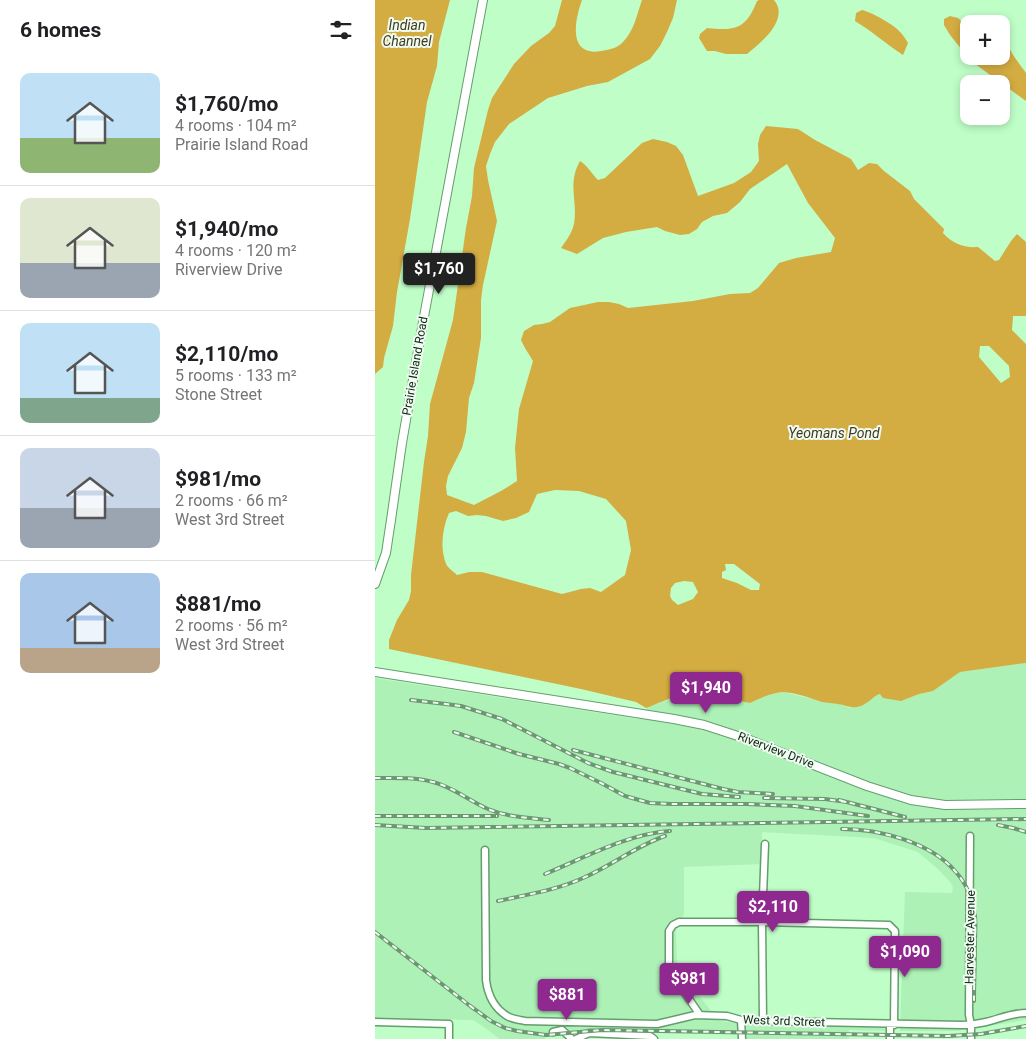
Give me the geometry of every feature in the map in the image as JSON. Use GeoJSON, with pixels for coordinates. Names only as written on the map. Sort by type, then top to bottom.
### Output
{"type":"FeatureCollection","features":[{"type":"Feature","properties":{"kind":"street","name":"Prairie Island Road"},"geometry":{"type":"LineString","coordinates":[[375,584],[386,553],[402,443],[423,322],[483,0]]}},
{"type":"Feature","properties":{"kind":"street","name":"Riverview Drive"},"geometry":{"type":"LineString","coordinates":[[375,672],[704,725],[749,740],[867,786],[911,800],[945,805],[1026,804]]}},
{"type":"Feature","properties":{"kind":"street","name":"Harvester Avenue"},"geometry":{"type":"LineString","coordinates":[[971,836],[969,1015],[971,1039]]}},
{"type":"Feature","properties":{"kind":"street"},"geometry":{"type":"LineString","coordinates":[[763,1022],[762,922],[765,844]]}},
{"type":"Feature","properties":{"kind":"street","name":"West 3rd Street"},"geometry":{"type":"LineString","coordinates":[[485,850],[486,980],[488,994],[496,1007],[509,1017],[525,1021],[657,1024],[700,1015],[727,1016],[741,1020],[763,1022],[971,1025],[1007,1015],[1026,1013]]}},
{"type":"Feature","properties":{"kind":"street"},"geometry":{"type":"LineString","coordinates":[[700,1015],[669,970],[669,931],[673,925],[679,922],[889,924],[895,931],[890,1039]]}},
{"type":"Feature","properties":{"kind":"street"},"geometry":{"type":"LineString","coordinates":[[741,1020],[742,1039]]}},
{"type":"Feature","properties":{"kind":"street"},"geometry":{"type":"LineString","coordinates":[[375,1022],[449,1024],[449,1039]]}},
{"type":"Feature","properties":{"kind":"street"},"geometry":{"type":"LineString","coordinates":[[553,1032],[562,1030],[574,1039],[589,1033],[650,1036],[654,1039]]}},
{"type":"Feature","properties":{"kind":"shaded area"},"geometry":{"type":"Polygon","coordinates":[[[1026,663],[1026,1020],[957,1031],[900,1031],[905,892],[952,893],[951,883],[918,852],[874,838],[762,832],[761,864],[684,867],[684,913],[676,930],[677,968],[719,1021],[770,1026],[894,1028],[894,1031],[849,1030],[849,1039],[743,1039],[743,1035],[598,1031],[546,1037],[544,1039],[500,1039],[473,1020],[375,1018],[375,678],[638,719],[648,707],[678,697],[689,696],[733,699],[750,703],[776,693],[787,693],[841,704],[849,708],[881,694],[882,697],[901,701],[933,691],[960,672],[1026,663]]]}},
{"type":"Feature","properties":{"kind":"water","name":"Indian Channel"},"geometry":{"type":"Polygon","coordinates":[[[375,0],[450,0],[439,42],[437,66],[427,102],[393,326],[383,367],[375,374],[375,0]]]}},
{"type":"Feature","properties":{"kind":"water","name":"Yeomans Pond"},"geometry":{"type":"Polygon","coordinates":[[[562,0],[582,0],[576,26],[578,43],[590,51],[607,50],[618,46],[626,39],[635,23],[642,0],[677,0],[673,18],[667,32],[660,46],[650,59],[608,82],[587,86],[548,98],[509,124],[495,142],[486,166],[497,221],[483,285],[481,338],[474,383],[469,398],[466,432],[462,448],[448,476],[447,495],[474,505],[517,481],[515,448],[519,409],[533,361],[521,340],[524,331],[534,325],[550,322],[570,308],[598,302],[619,304],[628,308],[750,293],[758,288],[779,263],[831,252],[835,238],[808,203],[787,164],[750,189],[740,202],[727,213],[713,216],[702,222],[697,229],[689,234],[680,235],[657,227],[626,232],[603,238],[577,254],[561,248],[574,224],[573,185],[576,169],[580,161],[598,180],[605,178],[642,143],[653,139],[667,142],[676,146],[683,155],[698,196],[734,183],[751,172],[759,161],[758,144],[760,135],[766,126],[798,129],[851,159],[858,170],[869,163],[877,164],[910,191],[914,199],[944,229],[943,233],[955,243],[968,247],[978,247],[995,261],[999,260],[1017,234],[1026,242],[1026,316],[1013,316],[1012,330],[1026,344],[1026,663],[960,672],[933,691],[901,701],[883,698],[880,694],[864,705],[857,707],[822,702],[782,692],[750,703],[696,696],[679,697],[646,708],[636,702],[581,689],[389,649],[389,640],[397,620],[409,600],[411,591],[411,575],[428,436],[430,404],[453,320],[472,196],[474,168],[488,110],[492,98],[514,64],[531,46],[549,33],[555,26],[562,0]],[[980,346],[979,357],[1001,383],[1010,377],[1009,366],[989,346],[980,346]],[[555,490],[537,494],[529,512],[503,521],[486,516],[468,516],[456,511],[449,513],[443,538],[443,552],[447,565],[457,575],[469,572],[482,572],[562,594],[590,588],[601,592],[625,575],[631,550],[626,521],[606,499],[579,491],[555,490]],[[725,564],[726,570],[722,572],[722,578],[751,590],[759,590],[760,584],[734,564],[725,564]],[[693,582],[675,583],[671,588],[670,596],[678,605],[693,599],[698,592],[693,582]]]}},
{"type":"Feature","properties":{"kind":"water"},"geometry":{"type":"Polygon","coordinates":[[[759,0],[774,0],[778,7],[779,15],[772,30],[759,44],[747,54],[726,54],[707,51],[699,38],[700,34],[707,28],[725,29],[739,26],[749,17],[759,0]]]}},
{"type":"Feature","properties":{"kind":"water"},"geometry":{"type":"Polygon","coordinates":[[[862,10],[883,19],[902,34],[908,43],[903,55],[855,21],[856,13],[862,10]]]}},
{"type":"Feature","properties":{"kind":"water"},"geometry":{"type":"Polygon","coordinates":[[[950,16],[960,20],[960,47],[944,25],[944,19],[950,16]]]}},
{"type":"Feature","properties":{"kind":"water"},"geometry":{"type":"Polygon","coordinates":[[[1010,50],[1026,73],[1026,101],[1010,89],[1010,75],[990,75],[976,65],[1010,65],[1010,50]]]}},
{"type":"Feature","properties":{"kind":"railway"},"geometry":{"type":"LineString","coordinates":[[411,700],[461,706],[502,719],[588,763],[613,772],[702,794],[739,797]]}},
{"type":"Feature","properties":{"kind":"railway"},"geometry":{"type":"LineString","coordinates":[[454,732],[519,754],[559,764],[625,796],[650,803],[795,806],[868,816]]}},
{"type":"Feature","properties":{"kind":"railway"},"geometry":{"type":"LineString","coordinates":[[573,750],[723,789],[773,794]]}},
{"type":"Feature","properties":{"kind":"railway"},"geometry":{"type":"LineString","coordinates":[[375,778],[426,780],[447,787],[495,812],[518,817],[549,820]]}},
{"type":"Feature","properties":{"kind":"railway"},"geometry":{"type":"LineString","coordinates":[[764,798],[825,799],[847,802]]}},
{"type":"Feature","properties":{"kind":"railway"},"geometry":{"type":"LineString","coordinates":[[839,800],[905,817]]}},
{"type":"Feature","properties":{"kind":"railway"},"geometry":{"type":"LineString","coordinates":[[375,816],[497,816]]}},
{"type":"Feature","properties":{"kind":"railway"},"geometry":{"type":"LineString","coordinates":[[375,825],[426,828],[1026,819]]}},
{"type":"Feature","properties":{"kind":"railway"},"geometry":{"type":"LineString","coordinates":[[998,825],[1026,832]]}},
{"type":"Feature","properties":{"kind":"railway"},"geometry":{"type":"LineString","coordinates":[[842,829],[872,831],[918,845],[944,861],[959,876],[973,904],[975,916],[974,1001]]}},
{"type":"Feature","properties":{"kind":"railway"},"geometry":{"type":"LineString","coordinates":[[545,874],[622,842],[654,833],[670,831]]}},
{"type":"Feature","properties":{"kind":"railway"},"geometry":{"type":"LineString","coordinates":[[498,901],[563,886],[593,873],[644,845],[665,836]]}},
{"type":"Feature","properties":{"kind":"railway"},"geometry":{"type":"LineString","coordinates":[[375,932],[474,1009]]}},
{"type":"Feature","properties":{"kind":"railway"},"geometry":{"type":"LineString","coordinates":[[469,1005],[491,1021],[505,1028],[546,1035],[602,1030],[948,1036],[981,1034],[1026,1026]]}}]}
